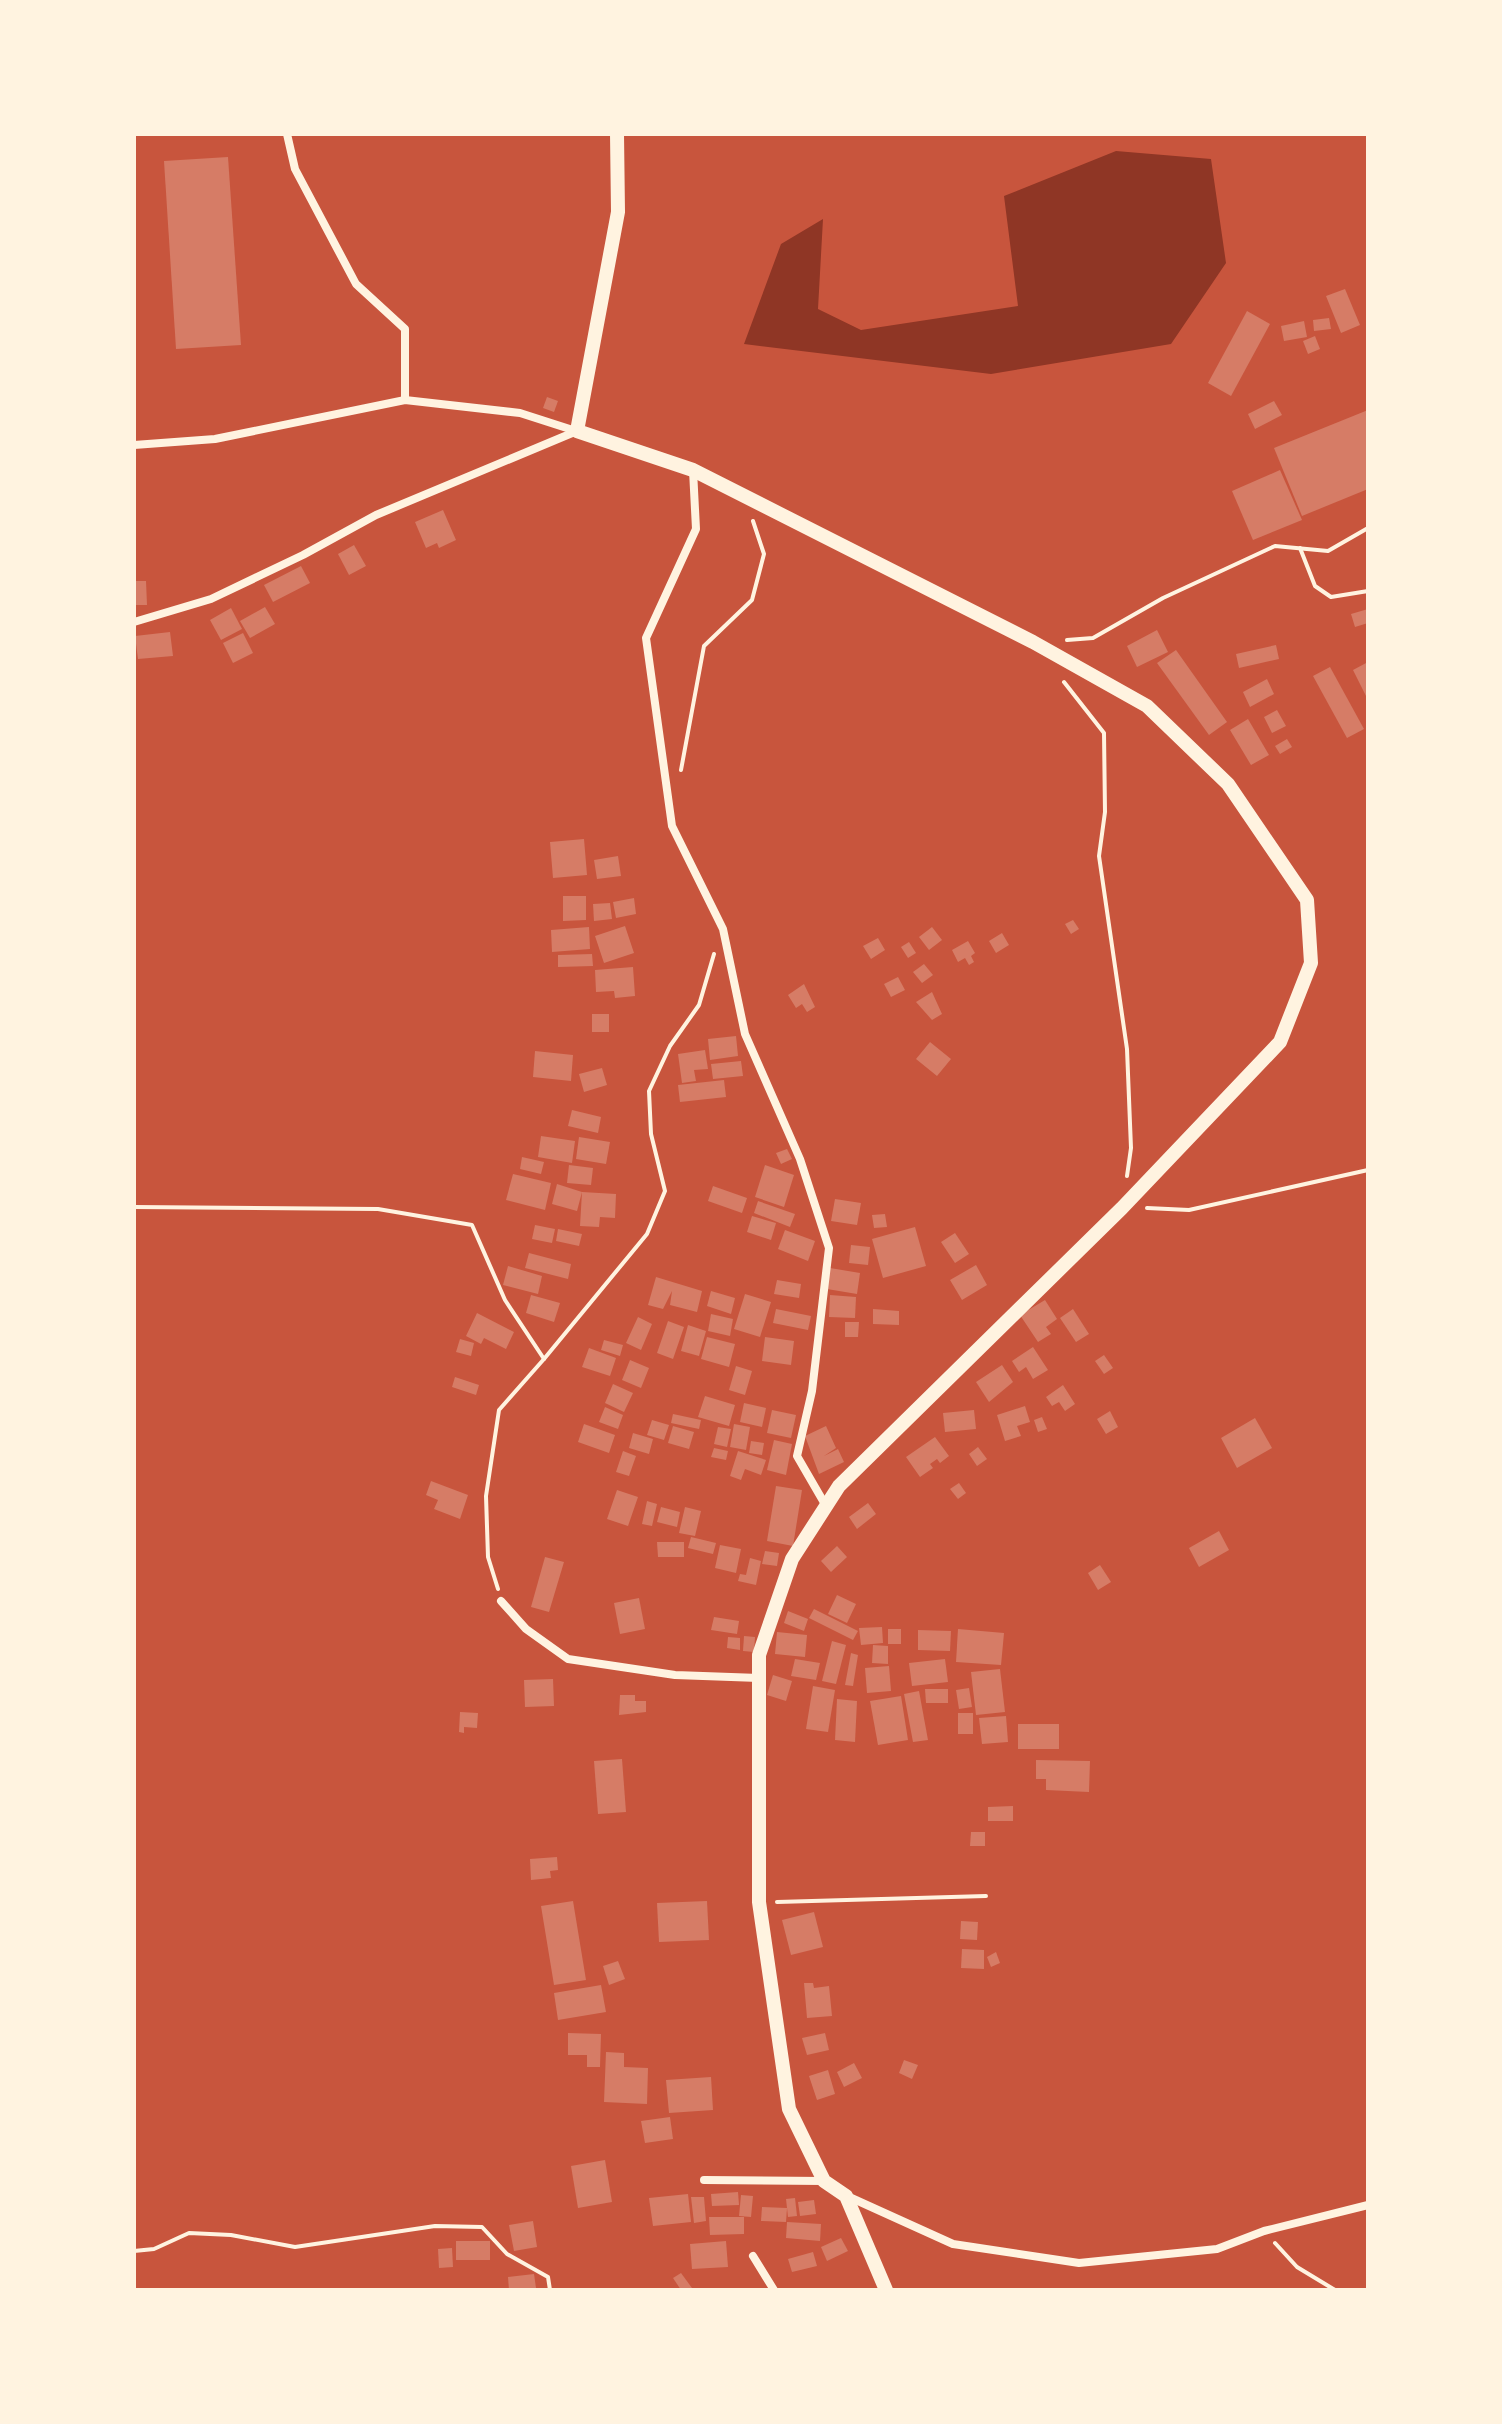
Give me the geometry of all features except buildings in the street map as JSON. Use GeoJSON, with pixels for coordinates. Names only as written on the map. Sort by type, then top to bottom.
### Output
{"type":"FeatureCollection","features":[{"type":"Feature","properties":{"kind":"street"},"geometry":{"type":"LineString","coordinates":[[287,134],[295,169],[356,284],[405,329],[405,400]]}},
{"type":"Feature","properties":{"kind":"street"},"geometry":{"type":"LineString","coordinates":[[577,431],[618,212],[617,134]]}},
{"type":"Feature","properties":{"kind":"street"},"geometry":{"type":"LineString","coordinates":[[134,445],[215,439],[405,400],[520,413],[693,470],[1033,642],[1147,706],[1228,784],[1307,900],[1311,963],[1280,1042],[1122,1208],[839,1486],[792,1559],[759,1655],[759,1902],[789,2109],[824,2181],[846,2196],[953,2244],[1079,2263],[1217,2249],[1264,2231],[1368,2205]]}},
{"type":"Feature","properties":{"kind":"street"},"geometry":{"type":"LineString","coordinates":[[134,622],[211,599],[303,555],[376,515],[577,431]]}},
{"type":"Feature","properties":{"kind":"street"},"geometry":{"type":"LineString","coordinates":[[693,470],[696,529],[646,638],[672,826],[723,929],[745,1034],[800,1159],[829,1248],[812,1391],[797,1456],[826,1506]]}},
{"type":"Feature","properties":{"kind":"street"},"geometry":{"type":"LineString","coordinates":[[501,1601],[526,1629],[568,1659],[675,1675],[759,1678]]}},
{"type":"Feature","properties":{"kind":"street"},"geometry":{"type":"LineString","coordinates":[[704,2180],[824,2181]]}},
{"type":"Feature","properties":{"kind":"street"},"geometry":{"type":"LineString","coordinates":[[846,2196],[886,2290]]}},
{"type":"Feature","properties":{"kind":"street"},"geometry":{"type":"LineString","coordinates":[[753,2256],[774,2290]]}},
{"type":"Feature","properties":{"kind":"path"},"geometry":{"type":"LineString","coordinates":[[679,783],[704,646],[752,600],[764,554],[744,496]]}},
{"type":"Feature","properties":{"kind":"path"},"geometry":{"type":"LineString","coordinates":[[1093,638],[1163,598],[1275,546],[1328,551],[1368,528]]}},
{"type":"Feature","properties":{"kind":"path"},"geometry":{"type":"LineString","coordinates":[[1300,548],[1315,586],[1331,597],[1368,591]]}},
{"type":"Feature","properties":{"kind":"path"},"geometry":{"type":"LineString","coordinates":[[1059,676],[1104,733],[1105,812],[1099,856],[1127,1049],[1131,1148],[1122,1208],[1189,1210],[1368,1170]]}},
{"type":"Feature","properties":{"kind":"path"},"geometry":{"type":"LineString","coordinates":[[501,1601],[488,1557],[486,1496],[499,1410],[647,1234],[665,1191],[651,1134],[649,1091],[670,1046],[699,1005],[707,970],[723,929]]}},
{"type":"Feature","properties":{"kind":"path"},"geometry":{"type":"LineString","coordinates":[[134,1207],[378,1209],[472,1225],[505,1300],[544,1359]]}},
{"type":"Feature","properties":{"kind":"path"},"geometry":{"type":"LineString","coordinates":[[759,1902],[986,1896]]}},
{"type":"Feature","properties":{"kind":"path"},"geometry":{"type":"LineString","coordinates":[[134,2251],[154,2249],[189,2233],[231,2235],[295,2247],[435,2226],[482,2227],[507,2254],[548,2277],[550,2290]]}},
{"type":"Feature","properties":{"kind":"path"},"geometry":{"type":"LineString","coordinates":[[1264,2231],[1297,2267],[1335,2290]]}},
{"type":"Feature","properties":{"kind":"shaded area"},"geometry":{"type":"Polygon","coordinates":[[[1116,151],[1211,159],[1226,263],[1171,344],[991,374],[744,344],[781,244],[823,219],[818,309],[861,330],[1018,306],[1004,196],[1116,151]]]}}]}
